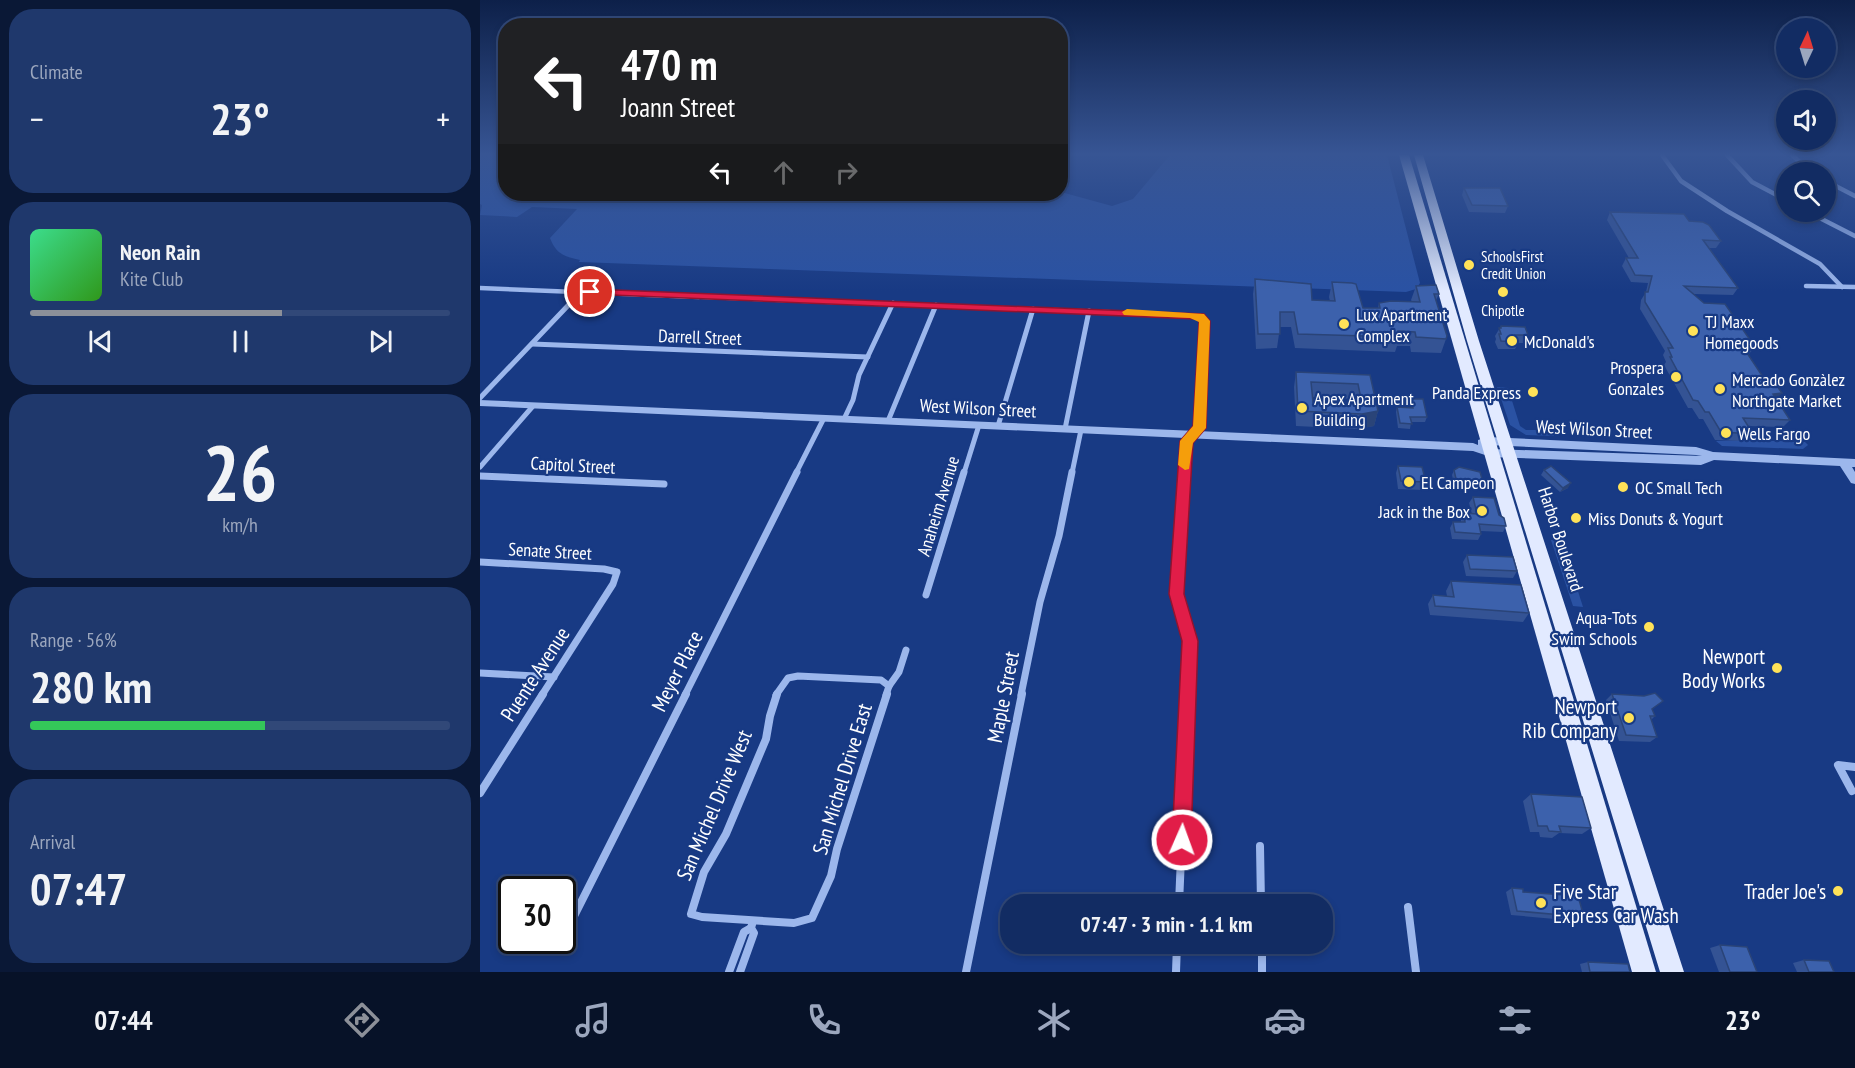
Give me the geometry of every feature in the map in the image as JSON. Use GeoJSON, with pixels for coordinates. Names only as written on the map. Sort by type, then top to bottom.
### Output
{"type":"FeatureCollection","features":[{"type":"Feature","properties":{"kind":"main road","name":"Harbor Boulevard"},"geometry":{"type":"LineString","coordinates":[[1418,200],[1493,447],[1644,972]]}},
{"type":"Feature","properties":{"kind":"main road","name":"Harbor Boulevard"},"geometry":{"type":"LineString","coordinates":[[1429,200],[1493,447],[1672,972]]}},
{"type":"Feature","properties":{"kind":"street"},"geometry":{"type":"LineString","coordinates":[[1711,200],[1820,264],[1842,287]]}},
{"type":"Feature","properties":{"kind":"street"},"geometry":{"type":"LineString","coordinates":[[1828,222],[1855,236]]}},
{"type":"Feature","properties":{"kind":"street"},"geometry":{"type":"LineString","coordinates":[[1806,286],[1855,287]]}},
{"type":"Feature","properties":{"kind":"street"},"geometry":{"type":"LineString","coordinates":[[480,288],[1200,316],[1204,321],[1200,428],[1186,441],[1176,594],[1190,641],[1179,894]]}},
{"type":"Feature","properties":{"kind":"street"},"geometry":{"type":"LineString","coordinates":[[480,398],[581,292]]}},
{"type":"Feature","properties":{"kind":"street"},"geometry":{"type":"LineString","coordinates":[[844,419],[868,357],[893,303]]}},
{"type":"Feature","properties":{"kind":"street"},"geometry":{"type":"LineString","coordinates":[[888,421],[936,305]]}},
{"type":"Feature","properties":{"kind":"street"},"geometry":{"type":"LineString","coordinates":[[998,426],[1032,309]]}},
{"type":"Feature","properties":{"kind":"street"},"geometry":{"type":"LineString","coordinates":[[1065,429],[1089,311]]}},
{"type":"Feature","properties":{"kind":"street","name":"Darrell Street"},"geometry":{"type":"LineString","coordinates":[[532,344],[868,357]]}},
{"type":"Feature","properties":{"kind":"street","name":"West Wilson Street"},"geometry":{"type":"LineString","coordinates":[[480,403],[1493,447],[1701,461],[1713,456],[1855,463]]}},
{"type":"Feature","properties":{"kind":"street"},"geometry":{"type":"LineString","coordinates":[[480,467],[533,406]]}},
{"type":"Feature","properties":{"kind":"street","name":"Meyer Place"},"geometry":{"type":"LineString","coordinates":[[576,913],[824,418]]}},
{"type":"Feature","properties":{"kind":"street","name":"Anaheim Avenue"},"geometry":{"type":"LineString","coordinates":[[926,595],[979,425]]}},
{"type":"Feature","properties":{"kind":"street","name":"Maple Street"},"geometry":{"type":"LineString","coordinates":[[966,972],[1040,602],[1059,536],[1081,430]]}},
{"type":"Feature","properties":{"kind":"street"},"geometry":{"type":"LineString","coordinates":[[1843,462],[1855,480]]}},
{"type":"Feature","properties":{"kind":"street","name":"Capitol Street"},"geometry":{"type":"LineString","coordinates":[[480,476],[664,484]]}},
{"type":"Feature","properties":{"kind":"street","name":"Senate Street"},"geometry":{"type":"LineString","coordinates":[[480,562],[604,569],[617,572]]}},
{"type":"Feature","properties":{"kind":"street","name":"Puente Avenue"},"geometry":{"type":"LineString","coordinates":[[480,793],[613,584],[617,572]]}},
{"type":"Feature","properties":{"kind":"street","name":"San Michel Drive East"},"geometry":{"type":"LineString","coordinates":[[752,924],[794,923],[812,918],[824,898],[890,686],[899,672],[906,650]]}},
{"type":"Feature","properties":{"kind":"street"},"geometry":{"type":"LineString","coordinates":[[480,673],[554,677]]}},
{"type":"Feature","properties":{"kind":"street","name":"San Michel Drive West"},"geometry":{"type":"LineString","coordinates":[[752,924],[691,914],[692,902],[716,846],[726,834],[731,823],[766,739],[766,724],[782,686],[788,679],[798,676],[881,680],[890,686]]}},
{"type":"Feature","properties":{"kind":"street"},"geometry":{"type":"LineString","coordinates":[[1852,791],[1838,765],[1855,766]]}},
{"type":"Feature","properties":{"kind":"street"},"geometry":{"type":"LineString","coordinates":[[1260,846],[1261,894]]}},
{"type":"Feature","properties":{"kind":"street"},"geometry":{"type":"LineString","coordinates":[[1408,907],[1416,972]]}},
{"type":"Feature","properties":{"kind":"street"},"geometry":{"type":"LineString","coordinates":[[729,972],[744,932],[752,924]]}},
{"type":"Feature","properties":{"kind":"street"},"geometry":{"type":"LineString","coordinates":[[740,972],[754,933],[752,924]]}},
{"type":"Feature","properties":{"kind":"street"},"geometry":{"type":"LineString","coordinates":[[1176,972],[1177,954]]}},
{"type":"Feature","properties":{"kind":"street"},"geometry":{"type":"LineString","coordinates":[[1262,954],[1262,972]]}},
{"type":"Feature","properties":{"kind":"shaded area"},"geometry":{"type":"Polygon","coordinates":[[[480,200],[1091,200],[1112,206],[1129,200],[1399,200],[1420,283],[1416,289],[1406,292],[579,262],[580,260],[565,256],[558,251],[550,238],[577,209],[532,207],[517,217],[480,215],[482,205],[480,200]]]}},
{"type":"Feature","properties":{"kind":"shaded area"},"geometry":{"type":"Polygon","coordinates":[[[1497,387],[1508,388],[1520,426],[1526,430],[1551,430],[1554,436],[1526,435],[1510,425],[1497,387]]]}},
{"type":"Feature","properties":{"kind":"shaded area"},"geometry":{"type":"Polygon","coordinates":[[[1716,441],[1805,442],[1808,445],[1803,449],[1722,446],[1716,441]]]}},
{"type":"Feature","properties":{"kind":"shaded area"},"geometry":{"type":"Polygon","coordinates":[[[1560,539],[1583,607],[1573,606],[1551,540],[1560,539]]]}},
{"type":"Feature","properties":{"kind":"building"},"geometry":{"type":"Polygon","coordinates":[[[1470,200],[1505,200],[1508,206],[1472,205],[1470,200]]]}},
{"type":"Feature","properties":{"kind":"building"},"geometry":{"type":"Polygon","coordinates":[[[1610,212],[1684,214],[1689,221],[1709,225],[1721,241],[1703,240],[1738,288],[1684,286],[1704,303],[1725,304],[1755,347],[1743,347],[1765,380],[1774,382],[1782,393],[1773,394],[1790,420],[1743,418],[1753,434],[1721,432],[1709,412],[1705,412],[1698,401],[1693,400],[1670,357],[1672,357],[1668,348],[1673,348],[1645,302],[1645,292],[1648,292],[1652,276],[1635,275],[1626,258],[1638,258],[1610,212]]]}},
{"type":"Feature","properties":{"kind":"building"},"geometry":{"type":"Polygon","coordinates":[[[1255,279],[1311,284],[1312,300],[1335,301],[1332,282],[1356,284],[1363,308],[1380,308],[1379,303],[1391,301],[1420,302],[1416,286],[1436,285],[1439,294],[1434,294],[1447,336],[1446,339],[1416,337],[1415,332],[1398,331],[1399,337],[1298,334],[1294,312],[1280,312],[1280,334],[1258,334],[1255,279]]]}},
{"type":"Feature","properties":{"kind":"building"},"geometry":{"type":"Polygon","coordinates":[[[1501,326],[1525,327],[1528,335],[1515,335],[1518,342],[1501,341],[1499,328],[1501,326]]]}},
{"type":"Feature","properties":{"kind":"building"},"geometry":{"type":"Polygon","coordinates":[[[1296,372],[1370,375],[1378,411],[1362,414],[1298,411],[1296,372]],[[1311,382],[1313,402],[1362,404],[1358,384],[1311,382]]]}},
{"type":"Feature","properties":{"kind":"building"},"geometry":{"type":"Polygon","coordinates":[[[1411,399],[1423,399],[1427,417],[1410,417],[1412,424],[1400,423],[1397,407],[1413,408],[1411,399]]]}},
{"type":"Feature","properties":{"kind":"building"},"geometry":{"type":"Polygon","coordinates":[[[1398,466],[1422,467],[1426,482],[1401,481],[1398,466]]]}},
{"type":"Feature","properties":{"kind":"building"},"geometry":{"type":"Polygon","coordinates":[[[1551,466],[1571,483],[1563,488],[1544,470],[1551,466]]]}},
{"type":"Feature","properties":{"kind":"building"},"geometry":{"type":"Polygon","coordinates":[[[1459,467],[1480,472],[1483,482],[1477,484],[1456,479],[1454,470],[1459,467]]]}},
{"type":"Feature","properties":{"kind":"building"},"geometry":{"type":"Polygon","coordinates":[[[1473,497],[1494,498],[1499,515],[1504,518],[1506,526],[1479,524],[1481,534],[1455,532],[1453,522],[1465,522],[1464,513],[1477,514],[1473,497]]]}},
{"type":"Feature","properties":{"kind":"building"},"geometry":{"type":"Polygon","coordinates":[[[1467,555],[1513,557],[1517,571],[1470,569],[1467,555]]]}},
{"type":"Feature","properties":{"kind":"building"},"geometry":{"type":"Polygon","coordinates":[[[1451,581],[1521,585],[1529,613],[1435,606],[1433,595],[1454,597],[1451,581]]]}},
{"type":"Feature","properties":{"kind":"building","name":"Newport Rib Company"},"geometry":{"type":"Polygon","coordinates":[[[1655,693],[1663,701],[1652,709],[1655,716],[1650,716],[1657,737],[1626,735],[1612,694],[1644,696],[1655,693]]]}},
{"type":"Feature","properties":{"kind":"building"},"geometry":{"type":"Polygon","coordinates":[[[1531,794],[1582,797],[1591,828],[1559,826],[1561,832],[1549,831],[1547,826],[1538,826],[1531,794]]]}},
{"type":"Feature","properties":{"kind":"building","name":"Five Star Express Car Wash"},"geometry":{"type":"Polygon","coordinates":[[[1512,888],[1523,889],[1523,892],[1578,896],[1584,917],[1517,911],[1512,888]]]}},
{"type":"Feature","properties":{"kind":"building"},"geometry":{"type":"Polygon","coordinates":[[[1720,945],[1747,947],[1757,972],[1730,972],[1720,945]]]}},
{"type":"Feature","properties":{"kind":"building"},"geometry":{"type":"Polygon","coordinates":[[[1804,960],[1829,961],[1834,972],[1809,972],[1804,960]]]}},
{"type":"Feature","properties":{"kind":"building"},"geometry":{"type":"Polygon","coordinates":[[[1588,962],[1628,964],[1630,972],[1590,972],[1588,962]]]}},
{"type":"Feature","properties":{"kind":"slow traffic"},"geometry":{"type":"LineString","coordinates":[[1127,312],[1200,316],[1204,321],[1200,428],[1186,441],[1185,465]]}},
{"type":"Feature","properties":{"kind":"place","name":"SchoolsFirst Credit Union"},"geometry":{"type":"Point","coordinates":[1469,265]}},
{"type":"Feature","properties":{"kind":"place","name":"Chipotle"},"geometry":{"type":"Point","coordinates":[1503,292]}},
{"type":"Feature","properties":{"kind":"place","name":"Lux Apartment Complex"},"geometry":{"type":"Point","coordinates":[1344,324]}},
{"type":"Feature","properties":{"kind":"place","name":"TJ Maxx Homegoods"},"geometry":{"type":"Point","coordinates":[1693,331]}},
{"type":"Feature","properties":{"kind":"place","name":"McDonald's"},"geometry":{"type":"Point","coordinates":[1512,341]}},
{"type":"Feature","properties":{"kind":"place","name":"Prospera Gonzales"},"geometry":{"type":"Point","coordinates":[1676,377]}},
{"type":"Feature","properties":{"kind":"place","name":"Mercado Gonzàlez Northgate Market"},"geometry":{"type":"Point","coordinates":[1720,389]}},
{"type":"Feature","properties":{"kind":"place","name":"Panda Express"},"geometry":{"type":"Point","coordinates":[1533,392]}},
{"type":"Feature","properties":{"kind":"place","name":"Apex Apartment Building"},"geometry":{"type":"Point","coordinates":[1302,408]}},
{"type":"Feature","properties":{"kind":"place","name":"Wells Fargo"},"geometry":{"type":"Point","coordinates":[1726,433]}},
{"type":"Feature","properties":{"kind":"place","name":"El Campeon"},"geometry":{"type":"Point","coordinates":[1409,482]}},
{"type":"Feature","properties":{"kind":"place","name":"OC Small Tech"},"geometry":{"type":"Point","coordinates":[1623,487]}},
{"type":"Feature","properties":{"kind":"place","name":"Jack in the Box"},"geometry":{"type":"Point","coordinates":[1482,511]}},
{"type":"Feature","properties":{"kind":"place","name":"Miss Donuts & Yogurt"},"geometry":{"type":"Point","coordinates":[1576,518]}},
{"type":"Feature","properties":{"kind":"place","name":"Aqua-Tots Swim Schools"},"geometry":{"type":"Point","coordinates":[1649,627]}},
{"type":"Feature","properties":{"kind":"place","name":"Newport Body Works"},"geometry":{"type":"Point","coordinates":[1777,668]}},
{"type":"Feature","properties":{"kind":"place","name":"Newport Rib Company"},"geometry":{"type":"Point","coordinates":[1629,718]}},
{"type":"Feature","properties":{"kind":"place","name":"Trader Joe's"},"geometry":{"type":"Point","coordinates":[1838,891]}},
{"type":"Feature","properties":{"kind":"place","name":"Five Star Express Car Wash"},"geometry":{"type":"Point","coordinates":[1541,903]}},
{"type":"Feature","properties":{"kind":"route"},"geometry":{"type":"LineString","coordinates":[[590,292],[1200,316],[1204,321],[1200,428],[1186,441],[1176,594],[1190,641],[1182,840]]}}]}
